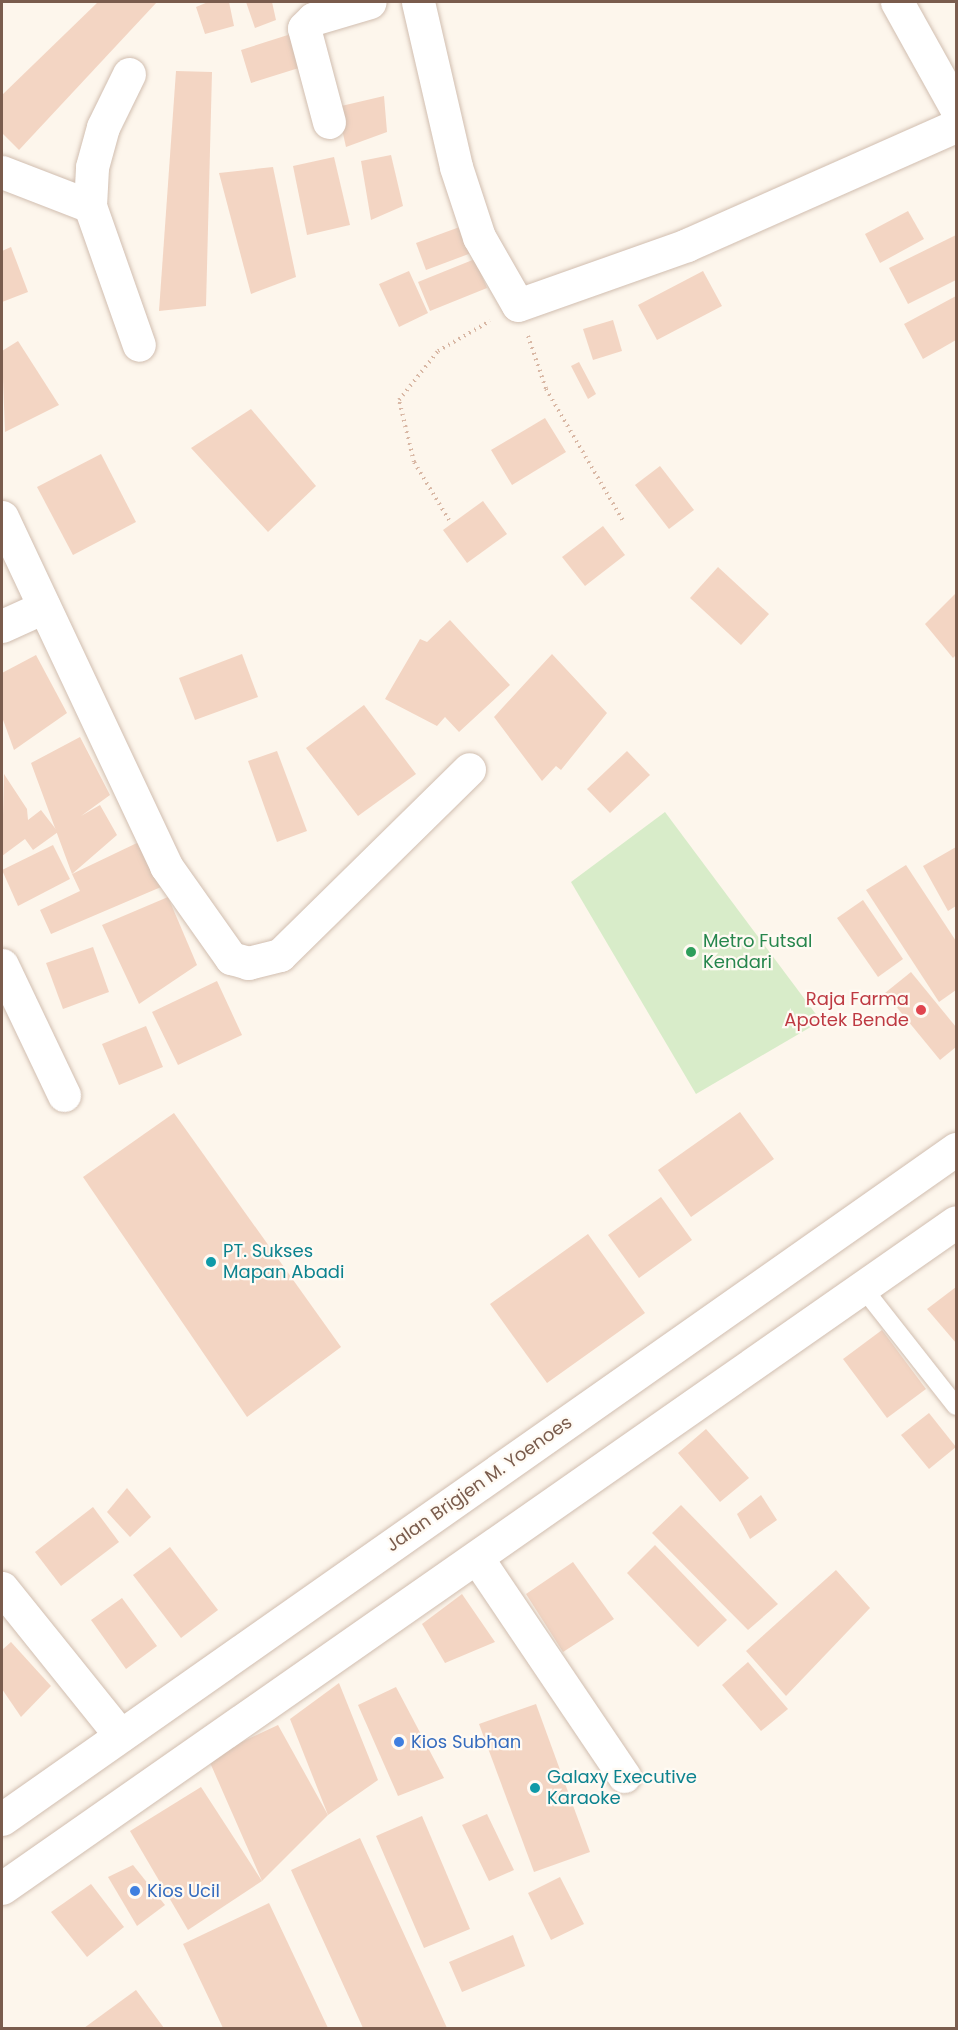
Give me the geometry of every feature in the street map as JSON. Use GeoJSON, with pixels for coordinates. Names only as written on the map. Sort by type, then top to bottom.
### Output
{"type":"FeatureCollection","features":[{"type":"Feature","properties":{"kind":"street"},"geometry":{"type":"LineString","coordinates":[[329,122],[304,28],[313,19],[370,2]]}},
{"type":"Feature","properties":{"kind":"street"},"geometry":{"type":"LineString","coordinates":[[418,2],[462,187],[479,237],[518,305],[687,245],[957,126]]}},
{"type":"Feature","properties":{"kind":"street"},"geometry":{"type":"LineString","coordinates":[[897,2],[957,108]]}},
{"type":"Feature","properties":{"kind":"street"},"geometry":{"type":"LineString","coordinates":[[129,74],[103,127],[92,167],[90,206],[139,345]]}},
{"type":"Feature","properties":{"kind":"street"},"geometry":{"type":"LineString","coordinates":[[2,172],[90,206]]}},
{"type":"Feature","properties":{"kind":"street"},"geometry":{"type":"LineString","coordinates":[[2,516],[166,866],[231,958],[248,963],[280,955],[469,769]]}},
{"type":"Feature","properties":{"kind":"street"},"geometry":{"type":"LineString","coordinates":[[2,626],[44,607]]}},
{"type":"Feature","properties":{"kind":"street"},"geometry":{"type":"LineString","coordinates":[[2,965],[64,1095]]}},
{"type":"Feature","properties":{"kind":"street","name":"Jalan Brigjen M. Yoenoes"},"geometry":{"type":"LineString","coordinates":[[2,1819],[957,1149]]}},
{"type":"Feature","properties":{"kind":"street"},"geometry":{"type":"LineString","coordinates":[[2,1888],[957,1222]]}},
{"type":"Feature","properties":{"kind":"street"},"geometry":{"type":"LineString","coordinates":[[477,1558],[624,1776]]}},
{"type":"Feature","properties":{"kind":"street"},"geometry":{"type":"LineString","coordinates":[[6,1601],[120,1735]]}},
{"type":"Feature","properties":{"kind":"lane"},"geometry":{"type":"LineString","coordinates":[[863,1288],[957,1406]]}},
{"type":"Feature","properties":{"kind":"path"},"geometry":{"type":"LineString","coordinates":[[449,520],[414,462],[399,400],[438,351],[518,305],[546,389],[623,521]]}},
{"type":"Feature","properties":{"kind":"green space","name":"Metro Futsal Kendari"},"geometry":{"type":"Polygon","coordinates":[[[665,812],[821,1021],[696,1094],[571,882],[665,812]]]}},
{"type":"Feature","properties":{"kind":"building"},"geometry":{"type":"Polygon","coordinates":[[[98,2],[157,2],[19,150],[2,133],[2,95],[98,2]]]}},
{"type":"Feature","properties":{"kind":"building"},"geometry":{"type":"Polygon","coordinates":[[[208,2],[229,2],[234,26],[205,34],[196,7],[208,2]]]}},
{"type":"Feature","properties":{"kind":"building"},"geometry":{"type":"Polygon","coordinates":[[[246,2],[272,2],[276,20],[255,28],[246,2]]]}},
{"type":"Feature","properties":{"kind":"building"},"geometry":{"type":"Polygon","coordinates":[[[291,34],[302,67],[251,83],[241,50],[291,34]]]}},
{"type":"Feature","properties":{"kind":"building"},"geometry":{"type":"Polygon","coordinates":[[[176,71],[212,72],[206,306],[159,311],[176,71]]]}},
{"type":"Feature","properties":{"kind":"building"},"geometry":{"type":"Polygon","coordinates":[[[384,96],[387,132],[346,147],[337,107],[384,96]]]}},
{"type":"Feature","properties":{"kind":"building"},"geometry":{"type":"Polygon","coordinates":[[[391,155],[403,206],[371,220],[361,161],[391,155]]]}},
{"type":"Feature","properties":{"kind":"building"},"geometry":{"type":"Polygon","coordinates":[[[334,157],[350,225],[307,235],[293,166],[334,157]]]}},
{"type":"Feature","properties":{"kind":"building"},"geometry":{"type":"Polygon","coordinates":[[[273,167],[296,277],[251,294],[219,173],[273,167]]]}},
{"type":"Feature","properties":{"kind":"building"},"geometry":{"type":"Polygon","coordinates":[[[908,211],[924,239],[880,263],[865,234],[908,211]]]}},
{"type":"Feature","properties":{"kind":"building"},"geometry":{"type":"Polygon","coordinates":[[[465,225],[474,252],[426,270],[416,243],[465,225]]]}},
{"type":"Feature","properties":{"kind":"building"},"geometry":{"type":"Polygon","coordinates":[[[956,235],[956,280],[908,304],[889,268],[956,235]]]}},
{"type":"Feature","properties":{"kind":"building"},"geometry":{"type":"Polygon","coordinates":[[[11,247],[28,292],[2,302],[2,251],[11,247]]]}},
{"type":"Feature","properties":{"kind":"building"},"geometry":{"type":"Polygon","coordinates":[[[475,259],[487,288],[430,311],[418,282],[475,259]]]}},
{"type":"Feature","properties":{"kind":"building"},"geometry":{"type":"Polygon","coordinates":[[[409,271],[428,313],[399,327],[379,284],[409,271]]]}},
{"type":"Feature","properties":{"kind":"building"},"geometry":{"type":"Polygon","coordinates":[[[703,271],[722,306],[657,340],[638,305],[703,271]]]}},
{"type":"Feature","properties":{"kind":"building"},"geometry":{"type":"Polygon","coordinates":[[[956,296],[956,340],[923,359],[904,324],[956,296]]]}},
{"type":"Feature","properties":{"kind":"building"},"geometry":{"type":"Polygon","coordinates":[[[613,320],[622,351],[593,360],[583,329],[613,320]]]}},
{"type":"Feature","properties":{"kind":"building"},"geometry":{"type":"Polygon","coordinates":[[[18,341],[59,405],[5,432],[2,351],[18,341]]]}},
{"type":"Feature","properties":{"kind":"building"},"geometry":{"type":"Polygon","coordinates":[[[579,362],[596,394],[588,399],[571,366],[579,362]]]}},
{"type":"Feature","properties":{"kind":"building"},"geometry":{"type":"Polygon","coordinates":[[[251,409],[316,486],[268,532],[191,448],[251,409]]]}},
{"type":"Feature","properties":{"kind":"building"},"geometry":{"type":"Polygon","coordinates":[[[545,418],[566,452],[512,485],[491,450],[545,418]]]}},
{"type":"Feature","properties":{"kind":"building"},"geometry":{"type":"Polygon","coordinates":[[[101,454],[136,522],[73,555],[37,487],[101,454]]]}},
{"type":"Feature","properties":{"kind":"building"},"geometry":{"type":"Polygon","coordinates":[[[660,466],[694,510],[669,529],[635,485],[660,466]]]}},
{"type":"Feature","properties":{"kind":"building"},"geometry":{"type":"Polygon","coordinates":[[[483,501],[507,534],[467,563],[443,530],[483,501]]]}},
{"type":"Feature","properties":{"kind":"building"},"geometry":{"type":"Polygon","coordinates":[[[603,526],[625,555],[585,586],[562,557],[603,526]]]}},
{"type":"Feature","properties":{"kind":"building"},"geometry":{"type":"Polygon","coordinates":[[[718,567],[769,614],[741,645],[690,598],[718,567]]]}},
{"type":"Feature","properties":{"kind":"building"},"geometry":{"type":"Polygon","coordinates":[[[956,593],[956,655],[953,658],[925,624],[956,593]]]}},
{"type":"Feature","properties":{"kind":"building"},"geometry":{"type":"Polygon","coordinates":[[[450,620],[510,685],[459,732],[445,717],[437,726],[385,699],[420,639],[427,642],[450,620]]]}},
{"type":"Feature","properties":{"kind":"building"},"geometry":{"type":"Polygon","coordinates":[[[242,654],[258,697],[195,720],[179,678],[242,654]]]}},
{"type":"Feature","properties":{"kind":"building"},"geometry":{"type":"Polygon","coordinates":[[[552,654],[607,713],[561,770],[556,766],[542,781],[494,717],[552,654]]]}},
{"type":"Feature","properties":{"kind":"building"},"geometry":{"type":"Polygon","coordinates":[[[36,655],[67,713],[14,750],[2,717],[2,673],[36,655]]]}},
{"type":"Feature","properties":{"kind":"building"},"geometry":{"type":"Polygon","coordinates":[[[364,705],[416,774],[358,816],[306,748],[364,705]]]}},
{"type":"Feature","properties":{"kind":"building"},"geometry":{"type":"Polygon","coordinates":[[[80,737],[110,795],[81,816],[100,805],[117,835],[72,874],[31,763],[80,737]]]}},
{"type":"Feature","properties":{"kind":"building"},"geometry":{"type":"Polygon","coordinates":[[[277,751],[307,831],[277,842],[248,761],[277,751]]]}},
{"type":"Feature","properties":{"kind":"building"},"geometry":{"type":"Polygon","coordinates":[[[627,751],[650,775],[610,813],[587,789],[627,751]]]}},
{"type":"Feature","properties":{"kind":"building"},"geometry":{"type":"Polygon","coordinates":[[[4,774],[27,809],[28,820],[41,810],[58,832],[33,850],[25,839],[2,856],[4,774]]]}},
{"type":"Feature","properties":{"kind":"building"},"geometry":{"type":"Polygon","coordinates":[[[139,842],[161,887],[51,934],[40,910],[80,891],[72,874],[139,842]]]}},
{"type":"Feature","properties":{"kind":"building"},"geometry":{"type":"Polygon","coordinates":[[[53,845],[70,879],[18,906],[2,870],[53,845]]]}},
{"type":"Feature","properties":{"kind":"building"},"geometry":{"type":"Polygon","coordinates":[[[956,847],[956,906],[948,911],[923,866],[956,847]]]}},
{"type":"Feature","properties":{"kind":"building"},"geometry":{"type":"Polygon","coordinates":[[[906,865],[956,941],[956,990],[939,1002],[866,890],[906,865]]]}},
{"type":"Feature","properties":{"kind":"building"},"geometry":{"type":"Polygon","coordinates":[[[168,897],[197,965],[139,1004],[102,925],[168,897]]]}},
{"type":"Feature","properties":{"kind":"building"},"geometry":{"type":"Polygon","coordinates":[[[863,900],[903,959],[878,977],[837,918],[863,900]]]}},
{"type":"Feature","properties":{"kind":"building"},"geometry":{"type":"Polygon","coordinates":[[[93,947],[109,992],[63,1009],[46,963],[93,947]]]}},
{"type":"Feature","properties":{"kind":"building","name":"Raja Farma Apotek Bende"},"geometry":{"type":"Polygon","coordinates":[[[911,972],[956,1027],[956,1047],[940,1060],[885,993],[911,972]]]}},
{"type":"Feature","properties":{"kind":"building"},"geometry":{"type":"Polygon","coordinates":[[[217,981],[242,1035],[178,1065],[152,1012],[217,981]]]}},
{"type":"Feature","properties":{"kind":"building"},"geometry":{"type":"Polygon","coordinates":[[[146,1026],[163,1067],[119,1085],[102,1044],[146,1026]]]}},
{"type":"Feature","properties":{"kind":"building"},"geometry":{"type":"Polygon","coordinates":[[[740,1112],[774,1159],[691,1217],[658,1170],[740,1112]]]}},
{"type":"Feature","properties":{"kind":"building","name":"PT. Sukses Mapan Abadi"},"geometry":{"type":"Polygon","coordinates":[[[174,1113],[341,1347],[247,1417],[83,1177],[174,1113]]]}},
{"type":"Feature","properties":{"kind":"building"},"geometry":{"type":"Polygon","coordinates":[[[661,1197],[692,1240],[639,1278],[608,1235],[661,1197]]]}},
{"type":"Feature","properties":{"kind":"building"},"geometry":{"type":"Polygon","coordinates":[[[588,1234],[645,1313],[547,1383],[490,1304],[588,1234]]]}},
{"type":"Feature","properties":{"kind":"building"},"geometry":{"type":"Polygon","coordinates":[[[956,1287],[956,1343],[927,1309],[956,1287]]]}},
{"type":"Feature","properties":{"kind":"building"},"geometry":{"type":"Polygon","coordinates":[[[882,1330],[926,1389],[887,1418],[843,1359],[882,1330]]]}},
{"type":"Feature","properties":{"kind":"building"},"geometry":{"type":"Polygon","coordinates":[[[929,1413],[956,1447],[929,1469],[901,1435],[929,1413]]]}},
{"type":"Feature","properties":{"kind":"building"},"geometry":{"type":"Polygon","coordinates":[[[706,1429],[749,1478],[720,1502],[678,1453],[706,1429]]]}},
{"type":"Feature","properties":{"kind":"building"},"geometry":{"type":"Polygon","coordinates":[[[127,1488],[151,1517],[130,1537],[107,1512],[127,1488]]]}},
{"type":"Feature","properties":{"kind":"building"},"geometry":{"type":"Polygon","coordinates":[[[761,1495],[777,1520],[750,1539],[737,1514],[761,1495]]]}},
{"type":"Feature","properties":{"kind":"building"},"geometry":{"type":"Polygon","coordinates":[[[681,1505],[778,1604],[748,1630],[652,1533],[681,1505]]]}},
{"type":"Feature","properties":{"kind":"building"},"geometry":{"type":"Polygon","coordinates":[[[93,1507],[119,1542],[61,1586],[35,1552],[93,1507]]]}},
{"type":"Feature","properties":{"kind":"building"},"geometry":{"type":"Polygon","coordinates":[[[655,1545],[727,1620],[698,1647],[627,1573],[655,1545]]]}},
{"type":"Feature","properties":{"kind":"building"},"geometry":{"type":"Polygon","coordinates":[[[170,1547],[218,1610],[181,1638],[133,1575],[170,1547]]]}},
{"type":"Feature","properties":{"kind":"building"},"geometry":{"type":"Polygon","coordinates":[[[573,1562],[614,1619],[563,1652],[526,1594],[573,1562]]]}},
{"type":"Feature","properties":{"kind":"building"},"geometry":{"type":"Polygon","coordinates":[[[836,1570],[870,1608],[786,1696],[746,1651],[836,1570]]]}},
{"type":"Feature","properties":{"kind":"building"},"geometry":{"type":"Polygon","coordinates":[[[462,1594],[495,1642],[445,1663],[422,1624],[462,1594]]]}},
{"type":"Feature","properties":{"kind":"building"},"geometry":{"type":"Polygon","coordinates":[[[122,1598],[157,1646],[126,1669],[91,1620],[122,1598]]]}},
{"type":"Feature","properties":{"kind":"building"},"geometry":{"type":"Polygon","coordinates":[[[11,1642],[51,1686],[21,1717],[2,1689],[2,1650],[11,1642]]]}},
{"type":"Feature","properties":{"kind":"building"},"geometry":{"type":"Polygon","coordinates":[[[748,1662],[788,1709],[761,1731],[722,1685],[748,1662]]]}},
{"type":"Feature","properties":{"kind":"building"},"geometry":{"type":"Polygon","coordinates":[[[339,1683],[378,1780],[328,1815],[290,1719],[339,1683]]]}},
{"type":"Feature","properties":{"kind":"building","name":"Kios Subhan"},"geometry":{"type":"Polygon","coordinates":[[[396,1687],[444,1778],[398,1796],[358,1705],[396,1687]]]}},
{"type":"Feature","properties":{"kind":"building","name":"Galaxy Executive Karaoke"},"geometry":{"type":"Polygon","coordinates":[[[536,1704],[590,1852],[534,1872],[479,1724],[536,1704]]]}},
{"type":"Feature","properties":{"kind":"building"},"geometry":{"type":"Polygon","coordinates":[[[278,1725],[328,1815],[262,1881],[208,1758],[278,1725]]]}},
{"type":"Feature","properties":{"kind":"building"},"geometry":{"type":"Polygon","coordinates":[[[201,1787],[262,1881],[188,1930],[130,1831],[201,1787]]]}},
{"type":"Feature","properties":{"kind":"building"},"geometry":{"type":"Polygon","coordinates":[[[487,1814],[514,1870],[489,1881],[462,1825],[487,1814]]]}},
{"type":"Feature","properties":{"kind":"building"},"geometry":{"type":"Polygon","coordinates":[[[422,1816],[470,1929],[424,1948],[376,1836],[422,1816]]]}},
{"type":"Feature","properties":{"kind":"building"},"geometry":{"type":"Polygon","coordinates":[[[360,1838],[447,2028],[363,2028],[291,1870],[360,1838]]]}},
{"type":"Feature","properties":{"kind":"building","name":"Kios Ucil"},"geometry":{"type":"Polygon","coordinates":[[[133,1865],[165,1905],[137,1926],[108,1877],[133,1865]]]}},
{"type":"Feature","properties":{"kind":"building"},"geometry":{"type":"Polygon","coordinates":[[[560,1877],[584,1924],[551,1940],[528,1893],[560,1877]]]}},
{"type":"Feature","properties":{"kind":"building"},"geometry":{"type":"Polygon","coordinates":[[[91,1884],[124,1927],[87,1957],[51,1912],[91,1884]]]}},
{"type":"Feature","properties":{"kind":"building"},"geometry":{"type":"Polygon","coordinates":[[[269,1903],[328,2028],[223,2028],[183,1944],[269,1903]]]}},
{"type":"Feature","properties":{"kind":"building"},"geometry":{"type":"Polygon","coordinates":[[[513,1935],[525,1966],[462,1992],[449,1962],[513,1935]]]}},
{"type":"Feature","properties":{"kind":"building"},"geometry":{"type":"Polygon","coordinates":[[[136,1990],[164,2028],[84,2028],[136,1990]]]}},
{"type":"Feature","properties":{"kind":"place","name":"Metro Futsal Kendari"},"geometry":{"type":"Point","coordinates":[691,952]}},
{"type":"Feature","properties":{"kind":"place","name":"Raja Farma Apotek Bende"},"geometry":{"type":"Point","coordinates":[921,1010]}},
{"type":"Feature","properties":{"kind":"place","name":"PT. Sukses Mapan Abadi"},"geometry":{"type":"Point","coordinates":[211,1262]}},
{"type":"Feature","properties":{"kind":"place","name":"Kios Subhan"},"geometry":{"type":"Point","coordinates":[399,1742]}},
{"type":"Feature","properties":{"kind":"place","name":"Galaxy Executive Karaoke"},"geometry":{"type":"Point","coordinates":[535,1788]}},
{"type":"Feature","properties":{"kind":"place","name":"Kios Ucil"},"geometry":{"type":"Point","coordinates":[135,1891]}}]}
